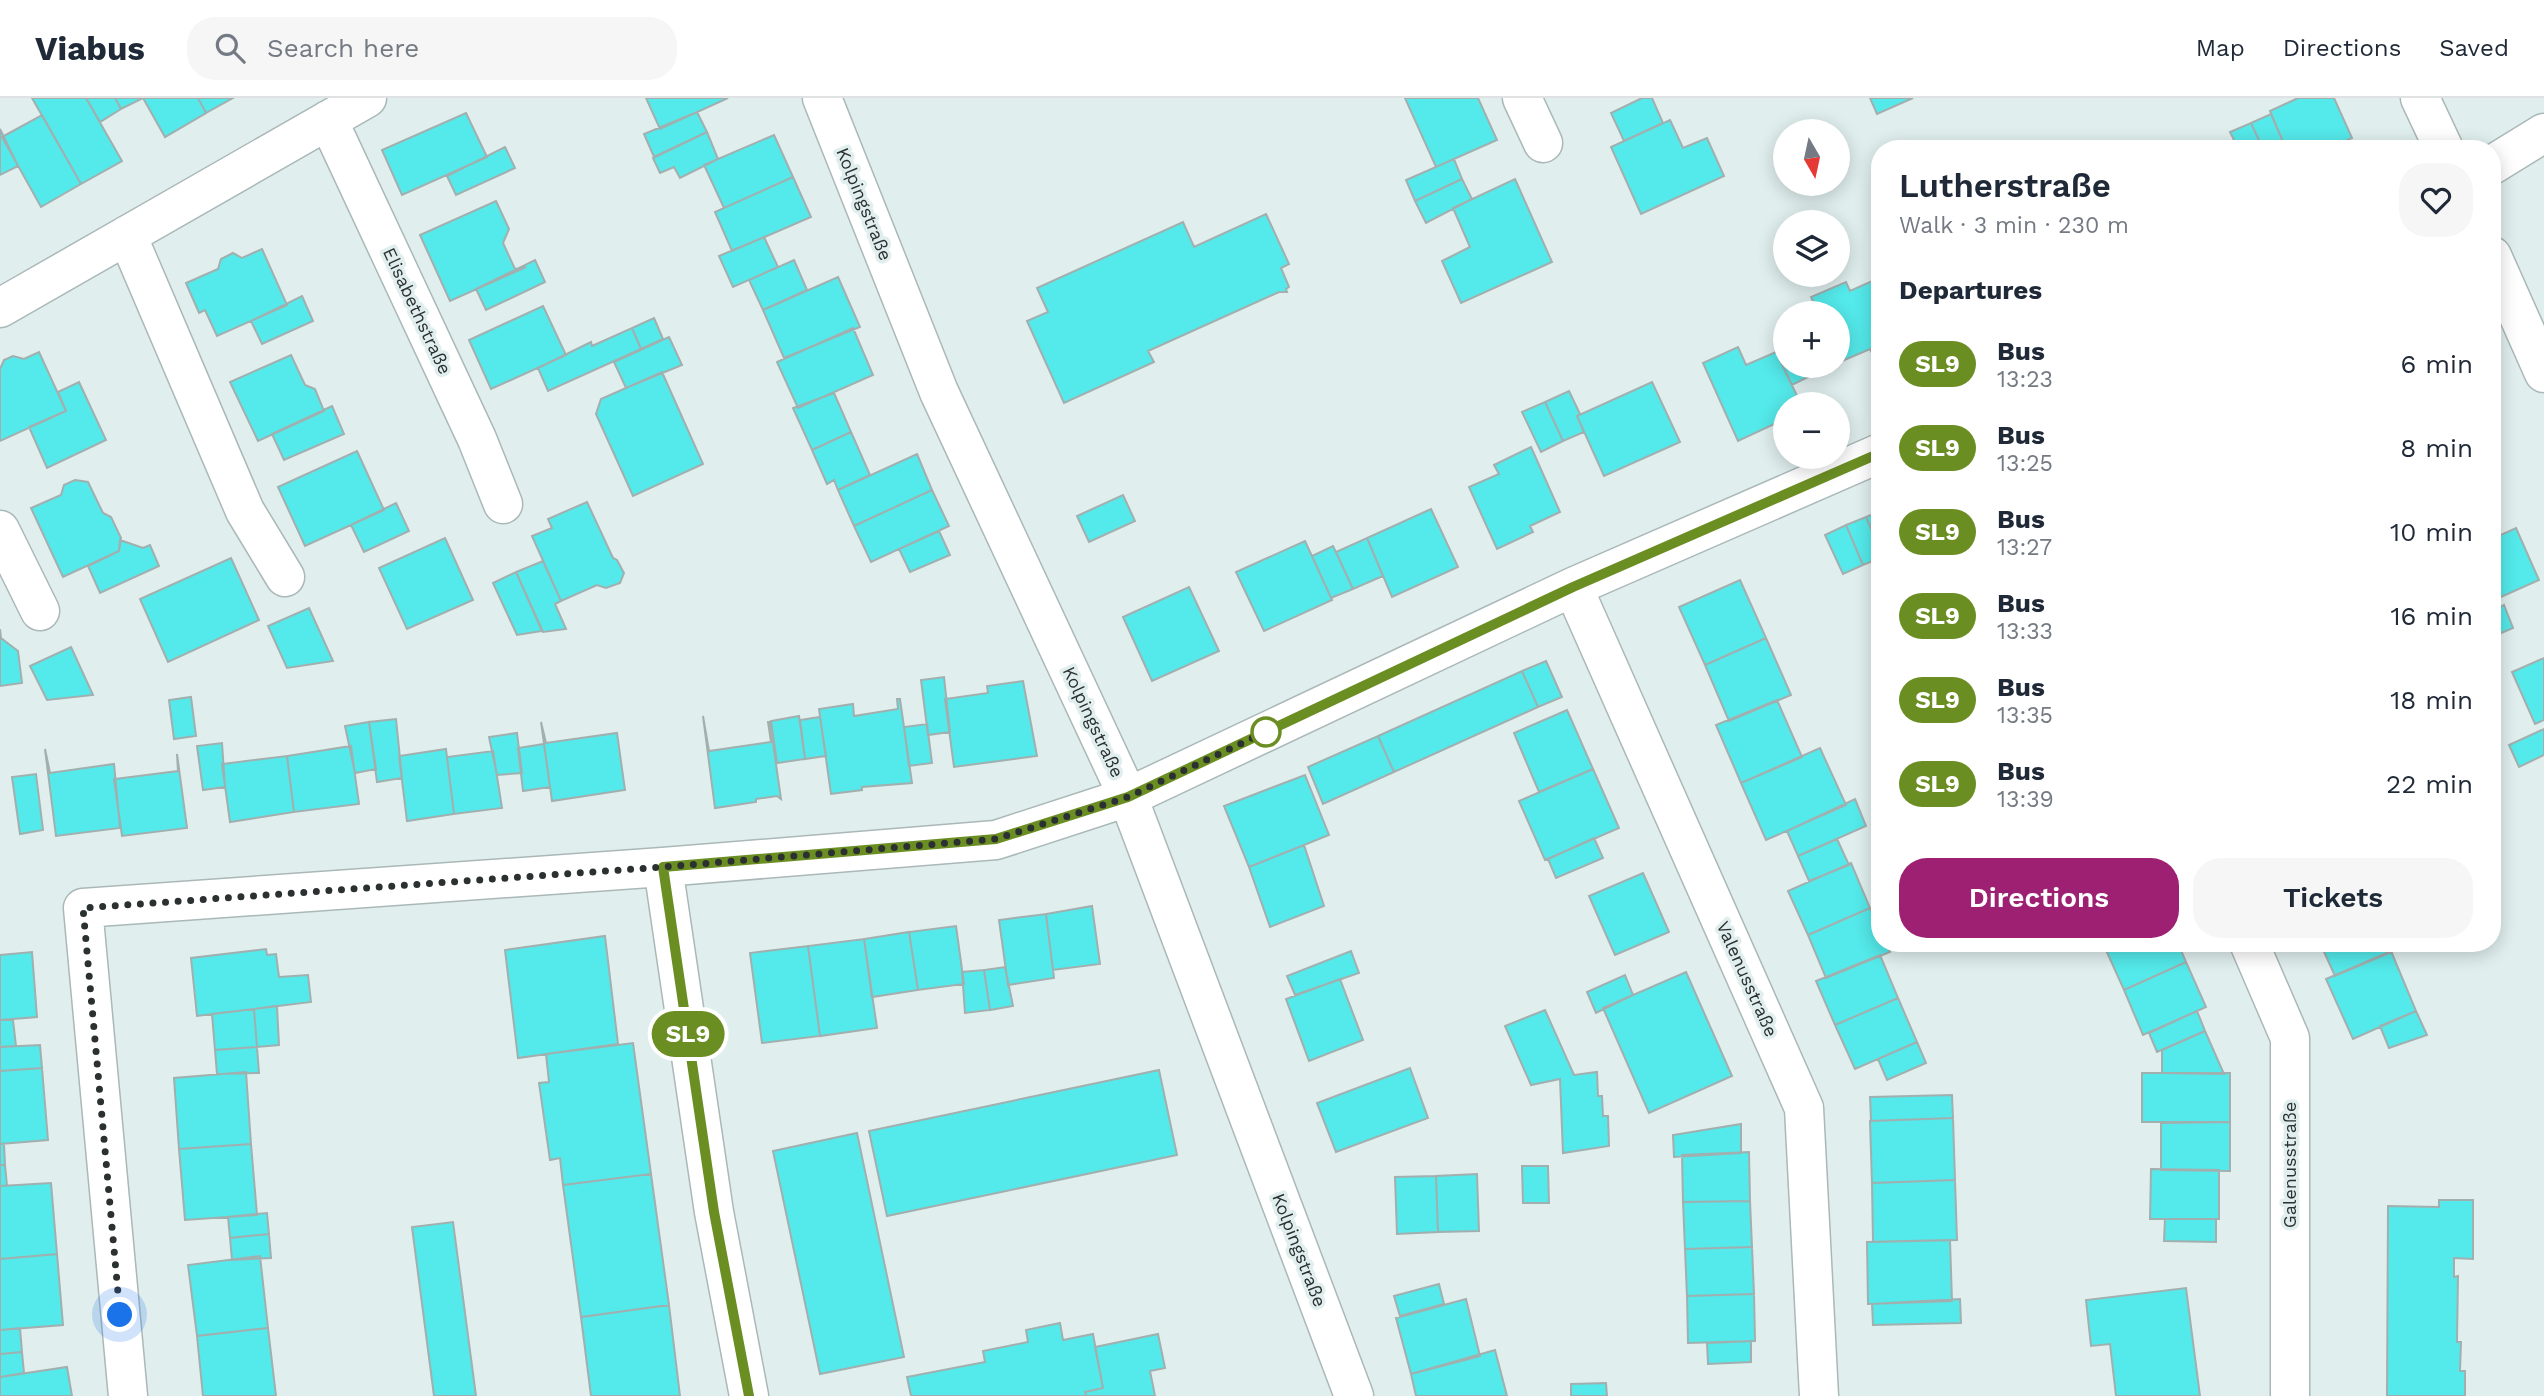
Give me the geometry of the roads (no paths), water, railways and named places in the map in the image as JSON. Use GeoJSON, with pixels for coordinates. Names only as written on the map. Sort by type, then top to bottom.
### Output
{"type":"FeatureCollection","features":[{"type":"Feature","properties":{"kind":"street"},"geometry":{"type":"LineString","coordinates":[[0,308],[367,98]]}},
{"type":"Feature","properties":{"kind":"street","name":"Kolpingstraße"},"geometry":{"type":"LineString","coordinates":[[822,98],[939,392],[1128,797],[1354,1396]]}},
{"type":"Feature","properties":{"kind":"street"},"geometry":{"type":"LineString","coordinates":[[1522,98],[1543,143]]}},
{"type":"Feature","properties":{"kind":"street"},"geometry":{"type":"LineString","coordinates":[[2420,98],[2440,140]]}},
{"type":"Feature","properties":{"kind":"street","name":"Elisabethstraße"},"geometry":{"type":"LineString","coordinates":[[328,120],[477,439],[503,504]]}},
{"type":"Feature","properties":{"kind":"street"},"geometry":{"type":"LineString","coordinates":[[2501,159],[2544,133]]}},
{"type":"Feature","properties":{"kind":"street"},"geometry":{"type":"LineString","coordinates":[[127,235],[246,511],[285,577]]}},
{"type":"Feature","properties":{"kind":"street"},"geometry":{"type":"LineString","coordinates":[[2501,276],[2544,373]]}},
{"type":"Feature","properties":{"kind":"street"},"geometry":{"type":"LineString","coordinates":[[128,1396],[83,908],[663,867],[996,839],[1128,797],[1573,587],[1871,457]]}},
{"type":"Feature","properties":{"kind":"street"},"geometry":{"type":"LineString","coordinates":[[0,530],[40,611]]}},
{"type":"Feature","properties":{"kind":"street","name":"Valenusstraße"},"geometry":{"type":"LineString","coordinates":[[1573,587],[1804,1108],[1819,1396]]}},
{"type":"Feature","properties":{"kind":"street"},"geometry":{"type":"LineString","coordinates":[[663,867],[714,1212],[749,1396]]}},
{"type":"Feature","properties":{"kind":"street","name":"Galenusstraße"},"geometry":{"type":"LineString","coordinates":[[2253,952],[2290,1038],[2290,1396]]}}]}
